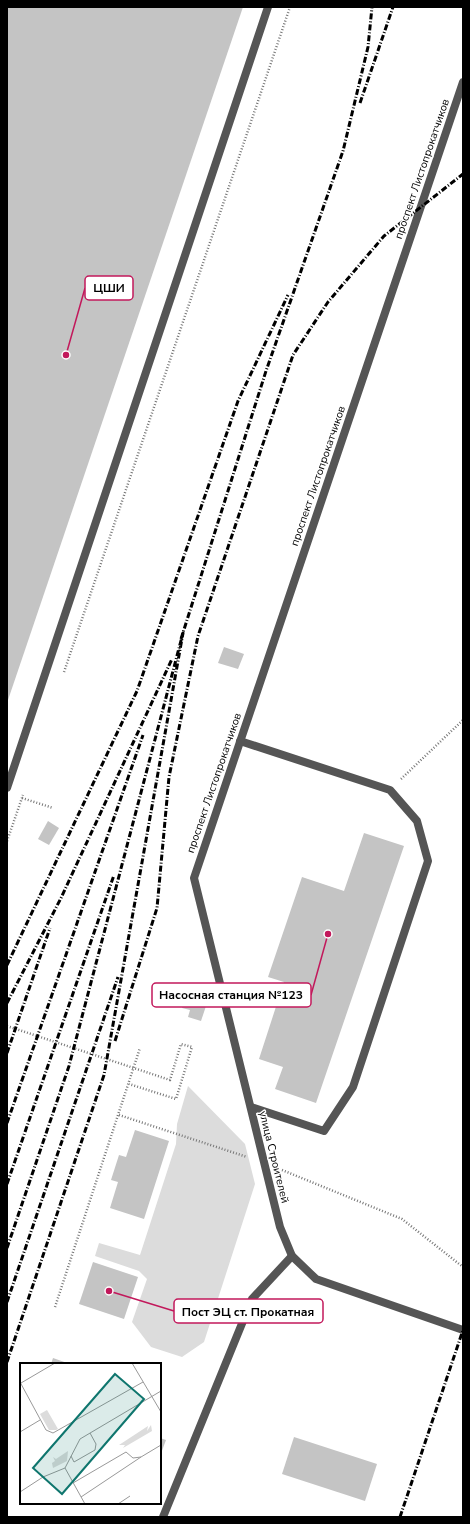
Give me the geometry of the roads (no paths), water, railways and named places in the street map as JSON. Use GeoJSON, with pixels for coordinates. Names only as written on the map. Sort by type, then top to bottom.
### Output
{"type":"FeatureCollection","features":[{"type":"Feature","properties":{"kind":"street"},"geometry":{"type":"LineString","coordinates":[[7,788],[268,7]]}},
{"type":"Feature","properties":{"kind":"street","name":"проспект Листопрокатчиков"},"geometry":{"type":"LineString","coordinates":[[194,878],[463,82]]}},
{"type":"Feature","properties":{"kind":"street"},"geometry":{"type":"LineString","coordinates":[[240,741],[390,790],[417,821],[428,861],[353,1087],[324,1131],[251,1107]]}},
{"type":"Feature","properties":{"kind":"street","name":"улица Строителей"},"geometry":{"type":"LineString","coordinates":[[194,878],[280,1227],[292,1256],[316,1279],[463,1330]]}},
{"type":"Feature","properties":{"kind":"street"},"geometry":{"type":"LineString","coordinates":[[163,1517],[252,1298],[292,1256]]}},
{"type":"Feature","properties":{"kind":"railway"},"geometry":{"type":"LineString","coordinates":[[181,639],[266,371],[343,151],[368,47],[372,7]]}},
{"type":"Feature","properties":{"kind":"railway"},"geometry":{"type":"LineString","coordinates":[[360,103],[393,7]]}},
{"type":"Feature","properties":{"kind":"railway"},"geometry":{"type":"LineString","coordinates":[[115,1041],[157,908],[169,777],[198,636],[293,355],[328,302],[384,236],[463,174]]}},
{"type":"Feature","properties":{"kind":"railway"},"geometry":{"type":"LineString","coordinates":[[7,965],[137,691],[238,401],[288,295]]}},
{"type":"Feature","properties":{"kind":"railway"},"geometry":{"type":"LineString","coordinates":[[7,1248],[69,1066],[183,633],[104,1075],[7,1362]]}},
{"type":"Feature","properties":{"kind":"railway"},"geometry":{"type":"LineString","coordinates":[[7,1003],[61,898],[172,659]]}},
{"type":"Feature","properties":{"kind":"railway"},"geometry":{"type":"LineString","coordinates":[[7,1123],[143,735]]}},
{"type":"Feature","properties":{"kind":"railway"},"geometry":{"type":"LineString","coordinates":[[7,1184],[114,875]]}},
{"type":"Feature","properties":{"kind":"railway"},"geometry":{"type":"LineString","coordinates":[[7,1053],[50,928]]}},
{"type":"Feature","properties":{"kind":"railway"},"geometry":{"type":"LineString","coordinates":[[7,1302],[118,977]]}},
{"type":"Feature","properties":{"kind":"railway"},"geometry":{"type":"LineString","coordinates":[[400,1517],[463,1330]]}},
{"type":"Feature","properties":{"kind":"place","name":"ЦШИ"},"geometry":{"type":"Point","coordinates":[66,355]}},
{"type":"Feature","properties":{"kind":"place","name":"Насосная станция №123"},"geometry":{"type":"Point","coordinates":[328,934]}},
{"type":"Feature","properties":{"kind":"place","name":"Пост ЭЦ ст. Прокатная"},"geometry":{"type":"Point","coordinates":[109,1291]}}]}
